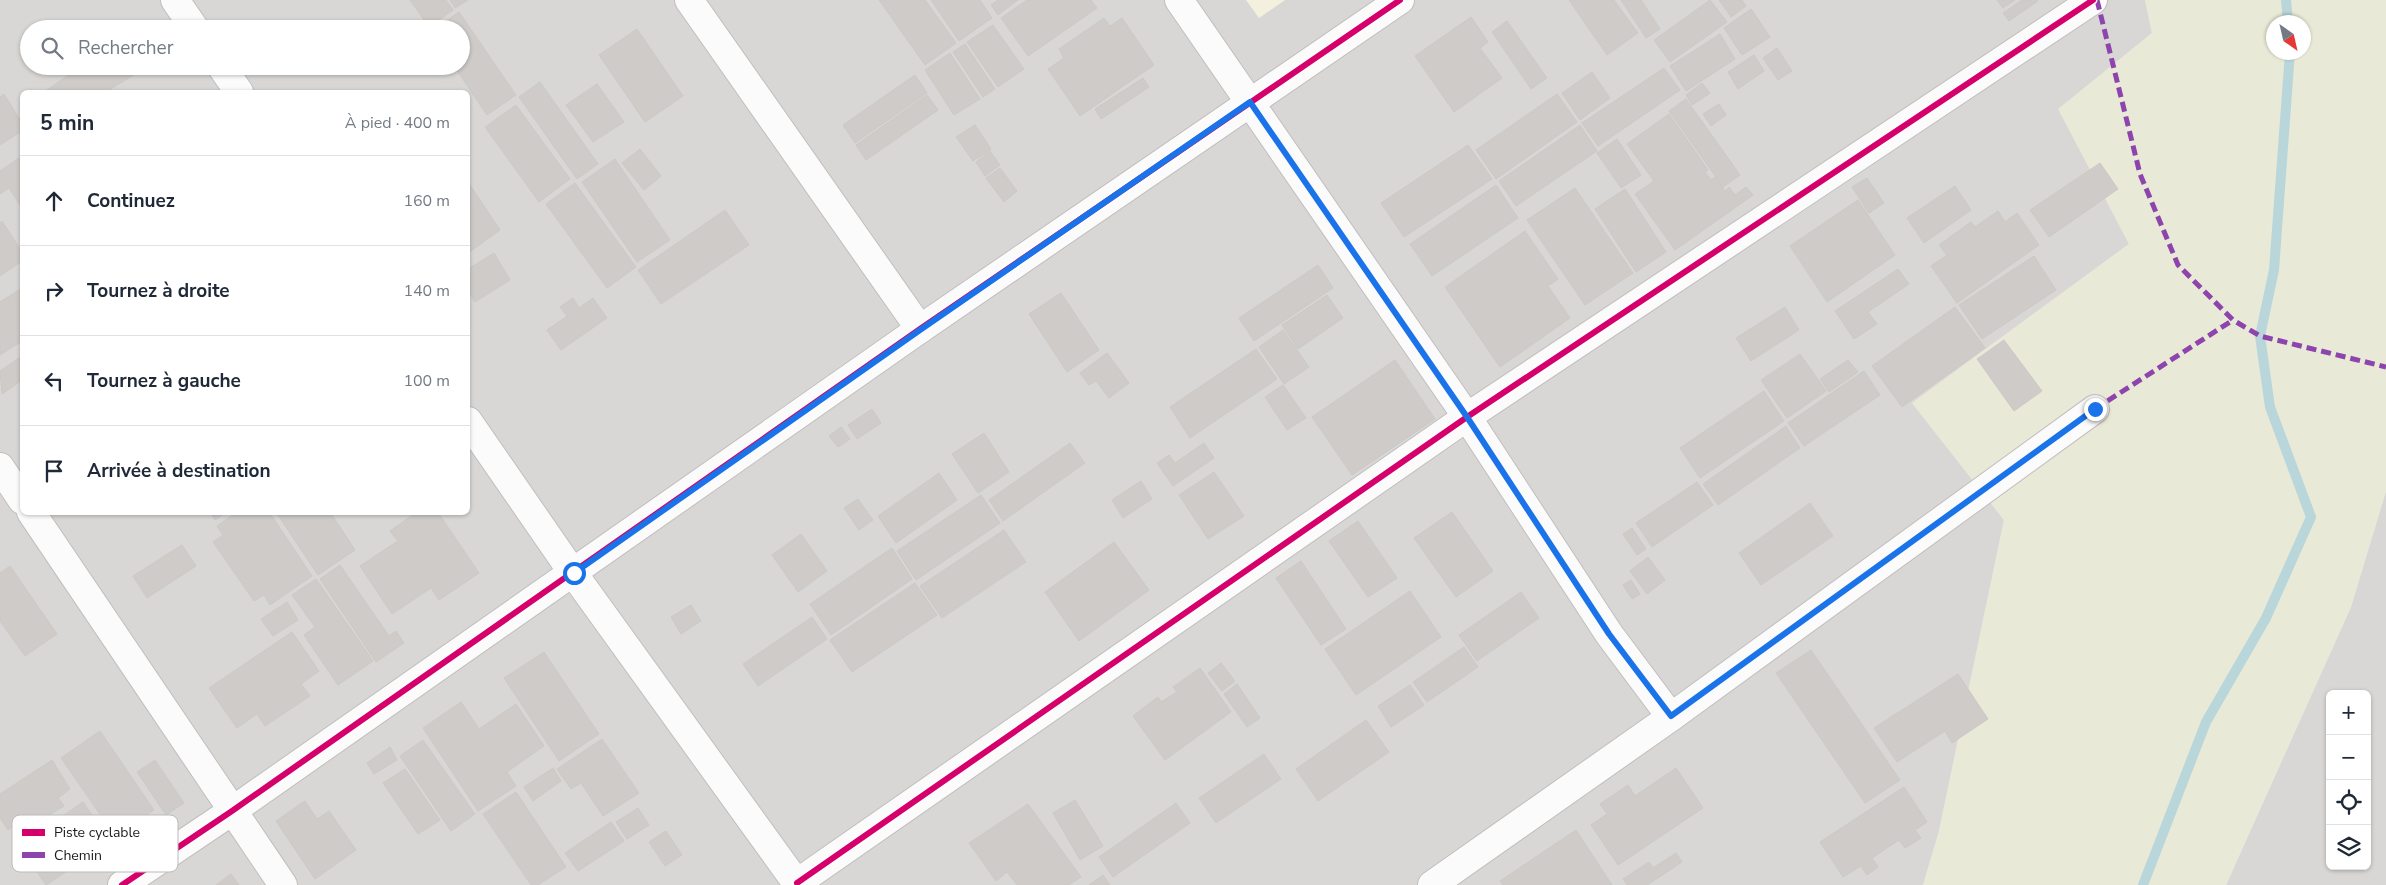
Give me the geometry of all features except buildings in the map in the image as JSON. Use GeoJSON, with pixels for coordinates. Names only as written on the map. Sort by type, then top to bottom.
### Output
{"type":"FeatureCollection","features":[{"type":"Feature","properties":{"kind":"street"},"geometry":{"type":"LineString","coordinates":[[175,0],[189,20]]}},
{"type":"Feature","properties":{"kind":"street"},"geometry":{"type":"LineString","coordinates":[[690,0],[920,330]]}},
{"type":"Feature","properties":{"kind":"street"},"geometry":{"type":"LineString","coordinates":[[1179,0],[1467,417],[1609,634],[1671,716]]}},
{"type":"Feature","properties":{"kind":"street"},"geometry":{"type":"LineString","coordinates":[[178,847],[920,330],[1400,0]]}},
{"type":"Feature","properties":{"kind":"street"},"geometry":{"type":"LineString","coordinates":[[470,424],[574,573],[798,884],[1467,417],[2093,0]]}},
{"type":"Feature","properties":{"kind":"street"},"geometry":{"type":"LineString","coordinates":[[227,75],[238,90]]}},
{"type":"Feature","properties":{"kind":"street"},"geometry":{"type":"LineString","coordinates":[[1432,885],[1671,716],[2095,409]]}},
{"type":"Feature","properties":{"kind":"street"},"geometry":{"type":"LineString","coordinates":[[0,467],[20,497]]}},
{"type":"Feature","properties":{"kind":"street"},"geometry":{"type":"LineString","coordinates":[[33,515],[283,885]]}},
{"type":"Feature","properties":{"kind":"street"},"geometry":{"type":"LineString","coordinates":[[122,885],[141,872]]}},
{"type":"Feature","properties":{"kind":"shaded area"},"geometry":{"type":"Polygon","coordinates":[[[0,0],[2145,0],[2152,33],[2059,109],[2129,244],[1912,403],[2004,520],[1939,831],[1923,885],[0,885],[0,0]]]}},
{"type":"Feature","properties":{"kind":"shaded area"},"geometry":{"type":"Polygon","coordinates":[[[1246,0],[1285,0],[1259,18],[1246,0]]]}},
{"type":"Feature","properties":{"kind":"shaded area"},"geometry":{"type":"Polygon","coordinates":[[[2386,491],[2386,885],[2226,885],[2351,607],[2386,491]]]}},
{"type":"Feature","properties":{"kind":"green space"},"geometry":{"type":"Polygon","coordinates":[[[2145,0],[2386,0],[2386,491],[2351,607],[2226,885],[1923,885],[1939,831],[2004,520],[1912,403],[2129,244],[2058,109],[2152,33],[2145,0]]]}},
{"type":"Feature","properties":{"kind":"waterway"},"geometry":{"type":"LineString","coordinates":[[2286,0],[2287,15]]}},
{"type":"Feature","properties":{"kind":"waterway"},"geometry":{"type":"LineString","coordinates":[[2143,885],[2206,722],[2266,618],[2311,517],[2270,407],[2260,336],[2274,270],[2289,60]]}},
{"type":"Feature","properties":{"kind":"marked path"},"geometry":{"type":"LineString","coordinates":[[2097,0],[2140,174],[2178,265],[2233,320],[2260,336],[2386,367]]}},
{"type":"Feature","properties":{"kind":"marked path"},"geometry":{"type":"LineString","coordinates":[[2095,409],[2233,320]]}},
{"type":"Feature","properties":{"kind":"cycle path"},"geometry":{"type":"LineString","coordinates":[[178,847],[920,329],[1400,0]]}},
{"type":"Feature","properties":{"kind":"cycle path"},"geometry":{"type":"LineString","coordinates":[[797,883],[1467,417],[2093,0]]}},
{"type":"Feature","properties":{"kind":"cycle path"},"geometry":{"type":"LineString","coordinates":[[122,885],[141,872]]}},
{"type":"Feature","properties":{"kind":"route"},"geometry":{"type":"LineString","coordinates":[[574,573],[920,330],[1250,102],[1467,417],[1609,634],[1671,716],[2095,409]]}}]}
